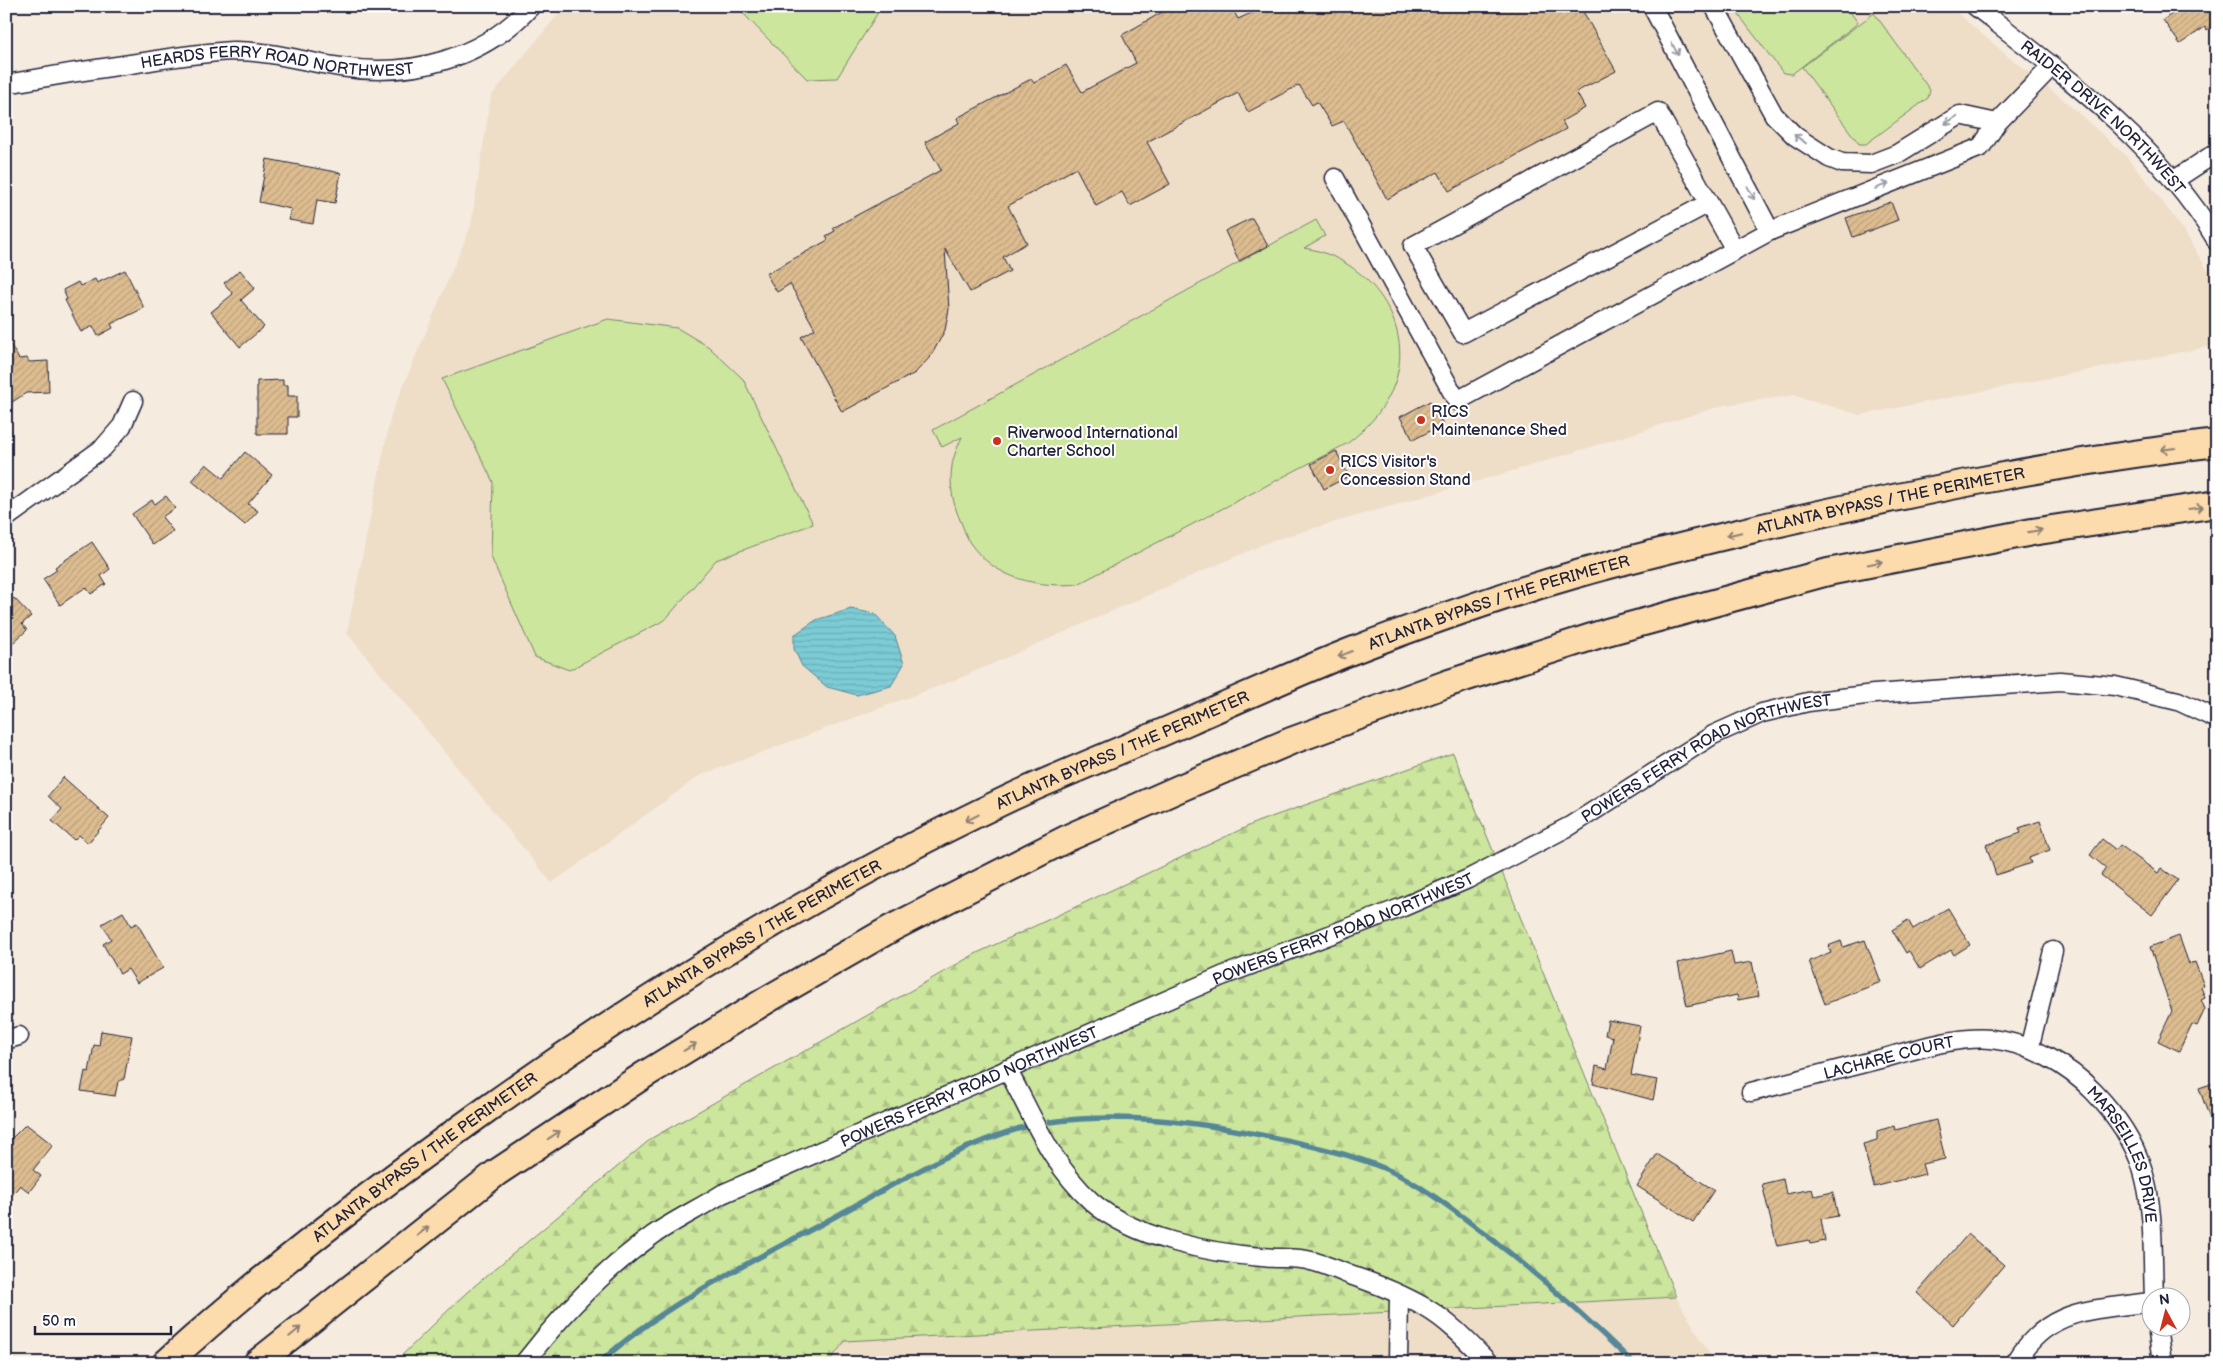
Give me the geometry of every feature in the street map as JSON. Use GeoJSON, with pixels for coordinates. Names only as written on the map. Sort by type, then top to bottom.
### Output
{"type":"FeatureCollection","features":[{"type":"Feature","properties":{"kind":"highway","name":"ATLANTA BYPASS / THE PERIMETER"},"geometry":{"type":"LineString","coordinates":[[166,1363],[217,1317],[299,1249],[429,1150],[554,1062],[706,963],[868,870],[1011,798],[1348,653],[1472,608],[1576,574],[1674,548],[1881,500],[2019,472],[2165,449],[2217,443]]}},
{"type":"Feature","properties":{"kind":"highway"},"geometry":{"type":"LineString","coordinates":[[258,1363],[496,1173],[644,1075],[770,998],[892,928],[1070,837],[1178,789],[1291,741],[1448,683],[1607,632],[1828,572],[2032,532],[2217,504]]}},
{"type":"Feature","properties":{"kind":"street","name":"HEARDS FERRY ROAD NORTHWEST"},"geometry":{"type":"LineString","coordinates":[[6,84],[205,52],[268,53],[341,67],[381,71],[418,68],[456,57],[489,42],[511,26],[531,6]]}},
{"type":"Feature","properties":{"kind":"street"},"geometry":{"type":"LineString","coordinates":[[1652,6],[1770,231]]}},
{"type":"Feature","properties":{"kind":"street"},"geometry":{"type":"LineString","coordinates":[[1714,6],[1774,115],[1795,136],[1815,150],[1842,163],[1871,164],[1897,154],[1960,114],[1997,123]]}},
{"type":"Feature","properties":{"kind":"street","name":"RAIDER DRIVE NORTHWEST"},"geometry":{"type":"LineString","coordinates":[[1975,6],[2052,66],[2122,125],[2174,181],[2217,241]]}},
{"type":"Feature","properties":{"kind":"street"},"geometry":{"type":"LineString","coordinates":[[1335,178],[1457,401],[1770,231],[1981,146],[1997,123],[2052,66]]}},
{"type":"Feature","properties":{"kind":"street"},"geometry":{"type":"LineString","coordinates":[[1709,203],[1463,333],[1413,246],[1658,112],[1709,203],[1735,250]]}},
{"type":"Feature","properties":{"kind":"street"},"geometry":{"type":"LineString","coordinates":[[2174,181],[2217,152]]}},
{"type":"Feature","properties":{"kind":"street"},"geometry":{"type":"LineString","coordinates":[[6,518],[103,448],[122,426],[133,401]]}},
{"type":"Feature","properties":{"kind":"street","name":"POWERS FERRY ROAD NORTHWEST"},"geometry":{"type":"LineString","coordinates":[[524,1363],[545,1335],[593,1284],[654,1235],[722,1194],[1222,976],[1404,907],[1468,879],[1570,826],[1714,735],[1762,714],[1808,702],[1874,694],[2060,681],[2115,686],[2178,701],[2217,719]]}},
{"type":"Feature","properties":{"kind":"street"},"geometry":{"type":"LineString","coordinates":[[2029,1048],[2053,951]]}},
{"type":"Feature","properties":{"kind":"street","name":"LACHARE COURT"},"geometry":{"type":"LineString","coordinates":[[1751,1092],[1942,1042],[1991,1039],[2029,1048]]}},
{"type":"Feature","properties":{"kind":"street","name":"MARSEILLES DRIVE"},"geometry":{"type":"LineString","coordinates":[[2029,1048],[2055,1061],[2084,1082],[2110,1108],[2129,1138],[2142,1168],[2149,1196],[2154,1286]]}},
{"type":"Feature","properties":{"kind":"street"},"geometry":{"type":"LineString","coordinates":[[1007,1069],[1029,1115],[1065,1174],[1094,1203],[1123,1222],[1199,1249],[1253,1256],[1311,1260],[1385,1287],[1428,1309],[1443,1320],[1489,1363]]}},
{"type":"Feature","properties":{"kind":"street"},"geometry":{"type":"LineString","coordinates":[[1398,1363],[1399,1294]]}},
{"type":"Feature","properties":{"kind":"street"},"geometry":{"type":"LineString","coordinates":[[2015,1363],[2033,1338],[2052,1323],[2073,1313],[2140,1303]]}},
{"type":"Feature","properties":{"kind":"street"},"geometry":{"type":"LineString","coordinates":[[2158,1336],[2162,1363]]}},
{"type":"Feature","properties":{"kind":"shaded area","name":"Riverwood International Charter School"},"geometry":{"type":"Polygon","coordinates":[[[565,6],[1949,6],[2011,59],[2059,96],[2124,154],[2152,188],[2184,231],[2217,286],[2217,345],[1860,415],[1795,395],[1724,405],[1526,467],[1273,540],[960,678],[699,776],[552,883],[347,633],[391,415],[471,226],[491,96],[565,6]]]}},
{"type":"Feature","properties":{"kind":"shaded area"},"geometry":{"type":"Polygon","coordinates":[[[1676,1297],[1715,1363],[828,1363],[845,1341],[1676,1297]]]}},
{"type":"Feature","properties":{"kind":"green space"},"geometry":{"type":"Polygon","coordinates":[[[736,6],[882,6],[837,78],[807,79],[736,6]]]}},
{"type":"Feature","properties":{"kind":"green space"},"geometry":{"type":"Polygon","coordinates":[[[1732,6],[1846,6],[1858,23],[1792,74],[1783,73],[1732,6]]]}},
{"type":"Feature","properties":{"kind":"green space"},"geometry":{"type":"Polygon","coordinates":[[[1874,13],[1930,90],[1928,98],[1866,144],[1859,144],[1802,67],[1874,13]]]}},
{"type":"Feature","properties":{"kind":"green space"},"geometry":{"type":"Polygon","coordinates":[[[1316,220],[1325,236],[1304,248],[1327,254],[1349,265],[1367,280],[1382,299],[1393,320],[1399,342],[1399,366],[1392,390],[1384,405],[1368,425],[1348,443],[1078,584],[1048,584],[1018,578],[1005,573],[980,555],[967,538],[952,495],[951,473],[962,437],[942,447],[933,430],[1316,220]]]}},
{"type":"Feature","properties":{"kind":"green space"},"geometry":{"type":"Polygon","coordinates":[[[608,319],[677,328],[709,347],[743,379],[813,524],[716,560],[665,620],[569,670],[535,657],[491,557],[493,482],[442,379],[608,319]]]}},
{"type":"Feature","properties":{"kind":"green space"},"geometry":{"type":"Polygon","coordinates":[[[1453,753],[1676,1297],[845,1341],[828,1363],[394,1363],[466,1293],[652,1138],[975,954],[1257,822],[1453,753]]]}},
{"type":"Feature","properties":{"kind":"water"},"geometry":{"type":"Polygon","coordinates":[[[851,609],[875,614],[895,636],[904,664],[891,686],[857,695],[827,687],[802,666],[794,649],[794,635],[816,620],[851,609]]]}},
{"type":"Feature","properties":{"kind":"building"},"geometry":{"type":"Polygon","coordinates":[[[1173,6],[1231,6],[1238,19],[1272,6],[1580,6],[1616,71],[1576,92],[1585,108],[1562,121],[1566,129],[1449,191],[1438,172],[1387,199],[1344,121],[1332,126],[1317,102],[1312,105],[1299,85],[1248,112],[1238,93],[1147,142],[1170,184],[1130,206],[1122,192],[1096,206],[1076,168],[1008,206],[1027,243],[1003,257],[1010,271],[970,292],[945,249],[949,309],[945,330],[931,356],[915,373],[842,412],[801,337],[815,329],[790,284],[777,292],[766,274],[828,240],[826,236],[835,231],[833,228],[941,170],[925,142],[959,123],[957,118],[1031,79],[1034,83],[1066,65],[1082,92],[1136,63],[1122,35],[1173,6]]]}},
{"type":"Feature","properties":{"kind":"building"},"geometry":{"type":"Polygon","coordinates":[[[2184,6],[2217,6],[2217,23],[2207,30],[2205,27],[2180,44],[2163,20],[2184,6]]]}},
{"type":"Feature","properties":{"kind":"building"},"geometry":{"type":"Polygon","coordinates":[[[267,159],[341,173],[335,203],[317,200],[313,224],[289,220],[291,209],[259,202],[267,159]]]}},
{"type":"Feature","properties":{"kind":"building"},"geometry":{"type":"Polygon","coordinates":[[[1891,202],[1898,220],[1853,237],[1846,218],[1891,202]]]}},
{"type":"Feature","properties":{"kind":"building"},"geometry":{"type":"Polygon","coordinates":[[[1252,218],[1268,246],[1239,261],[1225,231],[1252,218]]]}},
{"type":"Feature","properties":{"kind":"building"},"geometry":{"type":"Polygon","coordinates":[[[125,270],[144,308],[111,324],[113,328],[98,336],[93,326],[81,332],[65,300],[67,299],[63,290],[78,282],[80,286],[95,279],[97,283],[125,270]]]}},
{"type":"Feature","properties":{"kind":"building"},"geometry":{"type":"Polygon","coordinates":[[[240,270],[255,288],[241,300],[264,327],[240,347],[211,312],[233,294],[224,283],[240,270]]]}},
{"type":"Feature","properties":{"kind":"building"},"geometry":{"type":"Polygon","coordinates":[[[6,338],[19,359],[27,358],[29,362],[48,361],[49,392],[26,393],[6,406],[6,338]]]}},
{"type":"Feature","properties":{"kind":"building"},"geometry":{"type":"Polygon","coordinates":[[[283,380],[283,385],[288,385],[288,396],[297,396],[297,417],[288,417],[288,434],[257,434],[257,381],[283,380]]]}},
{"type":"Feature","properties":{"kind":"building","name":"RICS Maintenance Shed"},"geometry":{"type":"Polygon","coordinates":[[[1430,401],[1443,424],[1413,440],[1400,417],[1430,401]]]}},
{"type":"Feature","properties":{"kind":"building","name":"RICS Visitor's Concession Stand"},"geometry":{"type":"Polygon","coordinates":[[[1336,451],[1349,476],[1324,489],[1311,464],[1336,451]]]}},
{"type":"Feature","properties":{"kind":"building"},"geometry":{"type":"Polygon","coordinates":[[[245,452],[272,475],[248,504],[258,511],[245,525],[192,481],[206,464],[223,478],[245,452]]]}},
{"type":"Feature","properties":{"kind":"building"},"geometry":{"type":"Polygon","coordinates":[[[166,496],[175,508],[162,517],[173,531],[153,545],[132,514],[152,500],[155,504],[166,496]]]}},
{"type":"Feature","properties":{"kind":"building"},"geometry":{"type":"Polygon","coordinates":[[[92,542],[110,569],[101,576],[106,584],[91,594],[86,587],[60,605],[43,579],[57,570],[55,567],[92,542]]]}},
{"type":"Feature","properties":{"kind":"building"},"geometry":{"type":"Polygon","coordinates":[[[14,598],[31,616],[22,624],[27,630],[6,649],[6,605],[14,598]]]}},
{"type":"Feature","properties":{"kind":"building"},"geometry":{"type":"Polygon","coordinates":[[[63,777],[109,818],[88,843],[79,835],[74,840],[52,821],[62,809],[48,796],[63,777]]]}},
{"type":"Feature","properties":{"kind":"building"},"geometry":{"type":"Polygon","coordinates":[[[2040,821],[2050,850],[2029,858],[2031,863],[1996,875],[1986,845],[2021,833],[2019,828],[2040,821]]]}},
{"type":"Feature","properties":{"kind":"building"},"geometry":{"type":"Polygon","coordinates":[[[2102,839],[2116,850],[2120,845],[2158,873],[2161,868],[2178,880],[2152,915],[2101,875],[2106,868],[2090,855],[2102,839]]]}},
{"type":"Feature","properties":{"kind":"building"},"geometry":{"type":"Polygon","coordinates":[[[1948,908],[1970,945],[1954,955],[1951,950],[1920,969],[1909,951],[1906,953],[1892,930],[1908,920],[1913,929],[1948,908]]]}},
{"type":"Feature","properties":{"kind":"building"},"geometry":{"type":"Polygon","coordinates":[[[123,912],[131,926],[137,923],[163,968],[137,983],[128,969],[120,974],[103,944],[111,939],[102,924],[123,912]]]}},
{"type":"Feature","properties":{"kind":"building"},"geometry":{"type":"Polygon","coordinates":[[[2179,936],[2189,964],[2195,962],[2204,986],[2201,987],[2205,998],[2201,1000],[2205,1009],[2197,1026],[2192,1024],[2179,1051],[2158,1041],[2172,1011],[2150,947],[2179,936]]]}},
{"type":"Feature","properties":{"kind":"building"},"geometry":{"type":"Polygon","coordinates":[[[1865,940],[1881,982],[1825,1004],[1809,961],[1831,953],[1828,946],[1841,941],[1843,947],[1865,940]]]}},
{"type":"Feature","properties":{"kind":"building"},"geometry":{"type":"Polygon","coordinates":[[[1731,951],[1734,965],[1752,962],[1759,996],[1738,1000],[1737,995],[1687,1006],[1678,963],[1731,951]]]}},
{"type":"Feature","properties":{"kind":"building"},"geometry":{"type":"Polygon","coordinates":[[[1608,1020],[1640,1026],[1631,1075],[1657,1080],[1653,1100],[1593,1084],[1596,1066],[1607,1069],[1613,1037],[1605,1035],[1608,1020]]]}},
{"type":"Feature","properties":{"kind":"building"},"geometry":{"type":"Polygon","coordinates":[[[101,1031],[132,1036],[124,1079],[118,1082],[115,1096],[81,1091],[85,1071],[89,1072],[94,1045],[99,1046],[101,1031]]]}},
{"type":"Feature","properties":{"kind":"building"},"geometry":{"type":"Polygon","coordinates":[[[2217,1082],[2217,1133],[2215,1133],[2199,1088],[2217,1082]]]}},
{"type":"Feature","properties":{"kind":"building"},"geometry":{"type":"Polygon","coordinates":[[[1936,1120],[1945,1159],[1922,1164],[1925,1174],[1874,1187],[1863,1144],[1877,1140],[1877,1131],[1894,1126],[1895,1130],[1936,1120]]]}},
{"type":"Feature","properties":{"kind":"building"},"geometry":{"type":"Polygon","coordinates":[[[26,1124],[53,1145],[33,1170],[41,1176],[29,1192],[20,1185],[6,1203],[6,1144],[26,1124]]]}},
{"type":"Feature","properties":{"kind":"building"},"geometry":{"type":"Polygon","coordinates":[[[1657,1154],[1714,1190],[1693,1222],[1637,1186],[1657,1154]]]}},
{"type":"Feature","properties":{"kind":"building"},"geometry":{"type":"Polygon","coordinates":[[[1783,1179],[1786,1194],[1812,1189],[1814,1196],[1833,1192],[1838,1216],[1821,1219],[1825,1241],[1810,1244],[1809,1240],[1777,1246],[1762,1184],[1783,1179]]]}},
{"type":"Feature","properties":{"kind":"building"},"geometry":{"type":"Polygon","coordinates":[[[1968,1234],[2004,1265],[1953,1325],[1917,1293],[1968,1234]]]}},
{"type":"Feature","properties":{"kind":"waterway"},"geometry":{"type":"LineString","coordinates":[[1050,1122],[1080,1119],[1140,1119],[1230,1129],[1347,1155],[1388,1170],[1435,1197],[1507,1251],[1562,1297],[1633,1363]]}},
{"type":"Feature","properties":{"kind":"waterway"},"geometry":{"type":"LineString","coordinates":[[599,1363],[652,1321],[708,1285],[950,1155],[1001,1134],[1028,1126]]}},
{"type":"Feature","properties":{"kind":"place","name":"RICS Maintenance Shed"},"geometry":{"type":"Point","coordinates":[1421,420]}},
{"type":"Feature","properties":{"kind":"place","name":"Riverwood International Charter School"},"geometry":{"type":"Point","coordinates":[997,441]}},
{"type":"Feature","properties":{"kind":"place","name":"RICS Visitor's Concession Stand"},"geometry":{"type":"Point","coordinates":[1330,470]}}]}
